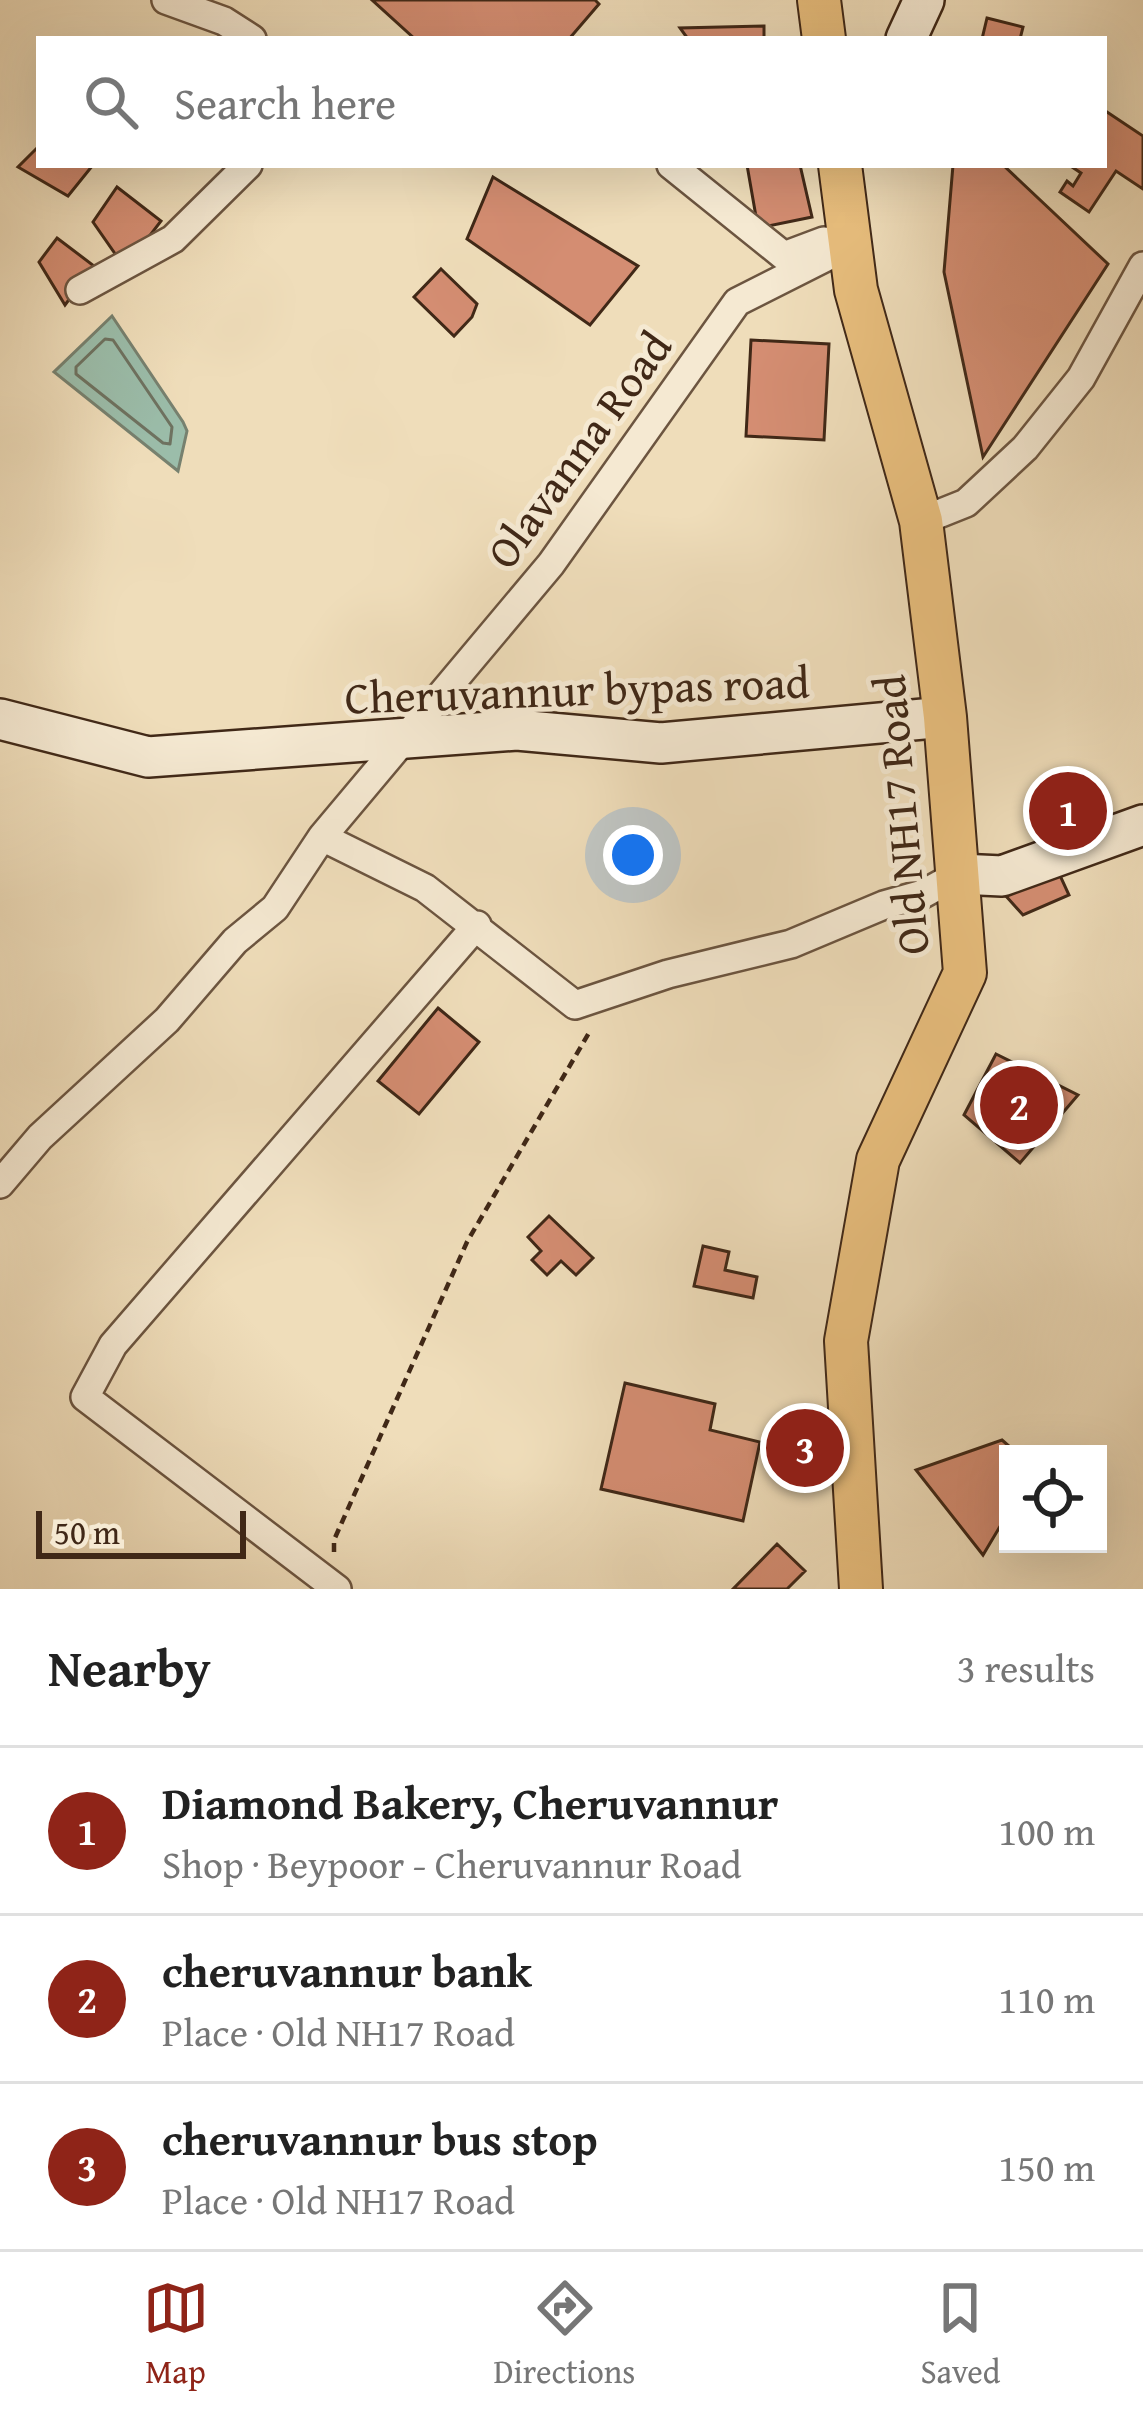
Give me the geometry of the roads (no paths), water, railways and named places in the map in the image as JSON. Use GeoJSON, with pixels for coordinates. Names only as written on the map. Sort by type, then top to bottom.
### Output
{"type":"FeatureCollection","features":[{"type":"Feature","properties":{"kind":"main road"},"geometry":{"type":"LineString","coordinates":[[819,0],[824,36]]}},
{"type":"Feature","properties":{"kind":"main road"},"geometry":{"type":"LineString","coordinates":[[907,36],[924,0]]}},
{"type":"Feature","properties":{"kind":"main road","name":"Old NH17 Road"},"geometry":{"type":"LineString","coordinates":[[844,171],[856,290],[921,521],[945,717],[965,973],[878,1160],[846,1341],[857,1586]]}},
{"type":"Feature","properties":{"kind":"main road","name":"Cheruvannur bypas road"},"geometry":{"type":"LineString","coordinates":[[0,719],[148,757],[517,730],[661,743],[945,717]]}},
{"type":"Feature","properties":{"kind":"main road"},"geometry":{"type":"LineString","coordinates":[[959,874],[1002,876],[1143,825]]}},
{"type":"Feature","properties":{"kind":"street"},"geometry":{"type":"LineString","coordinates":[[166,0],[224,21],[247,36]]}},
{"type":"Feature","properties":{"kind":"street"},"geometry":{"type":"LineString","coordinates":[[80,290],[173,239],[245,168]]}},
{"type":"Feature","properties":{"kind":"street"},"geometry":{"type":"LineString","coordinates":[[674,168],[784,256],[849,239]]}},
{"type":"Feature","properties":{"kind":"street","name":"Olavanna Road"},"geometry":{"type":"LineString","coordinates":[[0,1184],[40,1137],[167,1020],[235,941],[275,908],[322,837],[551,564],[737,302],[849,239]]}},
{"type":"Feature","properties":{"kind":"street"},"geometry":{"type":"LineString","coordinates":[[921,521],[966,503],[1025,448],[1081,378],[1143,266]]}},
{"type":"Feature","properties":{"kind":"street"},"geometry":{"type":"LineString","coordinates":[[322,837],[425,888],[574,1005],[668,974],[790,944],[923,894],[959,874]]}},
{"type":"Feature","properties":{"kind":"street"},"geometry":{"type":"LineString","coordinates":[[333,1588],[85,1396],[113,1345],[477,926]]}},
{"type":"Feature","properties":{"kind":"water"},"geometry":{"type":"Polygon","coordinates":[[[112,316],[187,431],[178,471],[54,372],[112,316]]]}},
{"type":"Feature","properties":{"kind":"place","name":"Diamond Bakery, Cheruvannur"},"geometry":{"type":"Point","coordinates":[1068,811]}},
{"type":"Feature","properties":{"kind":"place","name":"cheruvannur bank"},"geometry":{"type":"Point","coordinates":[1019,1105]}},
{"type":"Feature","properties":{"kind":"place","name":"cheruvannur bus stop"},"geometry":{"type":"Point","coordinates":[805,1448]}}]}
